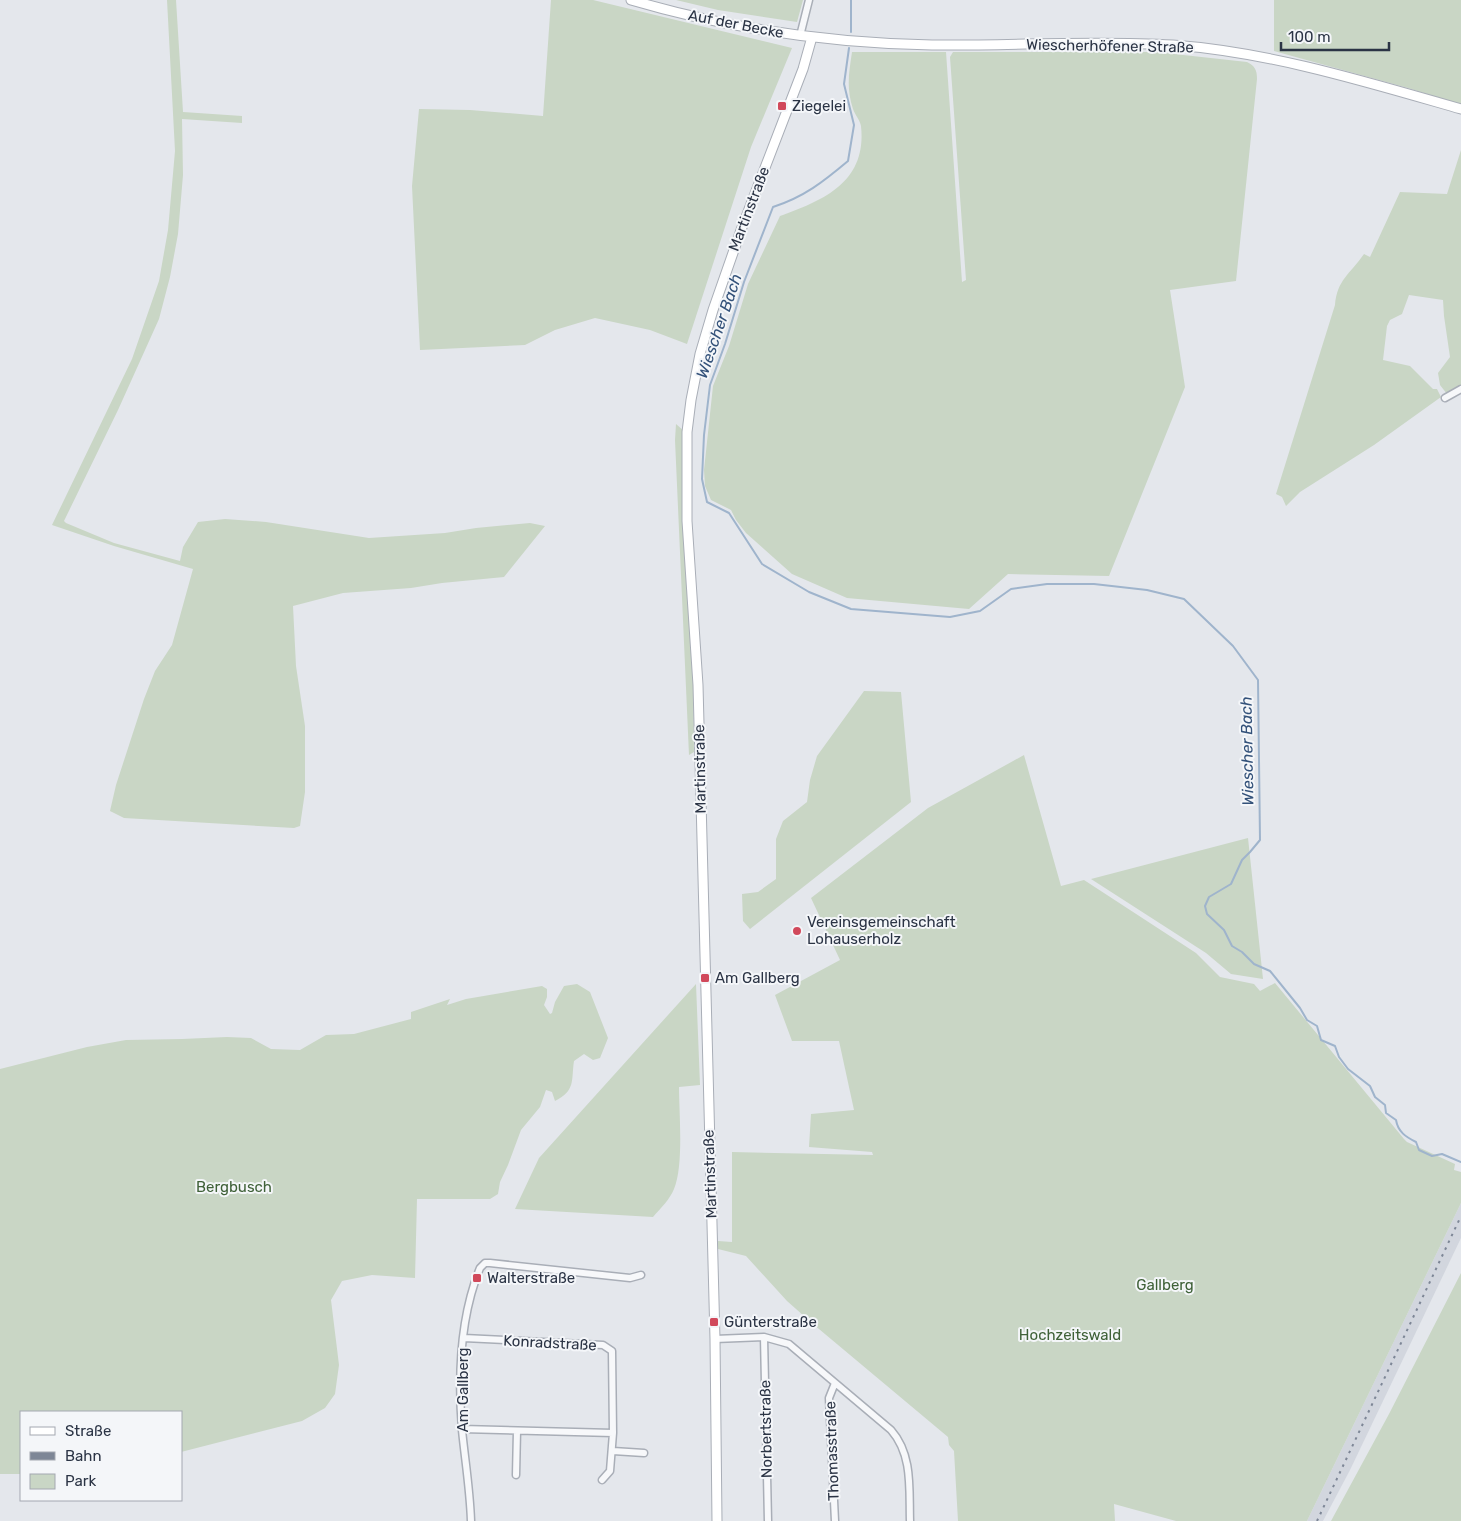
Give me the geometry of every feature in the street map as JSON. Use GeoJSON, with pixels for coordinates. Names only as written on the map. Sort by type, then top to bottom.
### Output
{"type":"FeatureCollection","features":[{"type":"Feature","properties":{"kind":"street","name":"Auf der Becke"},"geometry":{"type":"LineString","coordinates":[[631,0],[722,23],[812,38]]}},
{"type":"Feature","properties":{"kind":"street"},"geometry":{"type":"LineString","coordinates":[[800,36],[809,0]]}},
{"type":"Feature","properties":{"kind":"street","name":"Wiescherhöfener Straße"},"geometry":{"type":"LineString","coordinates":[[812,38],[934,45],[1121,43],[1173,45],[1282,62],[1461,109]]}},
{"type":"Feature","properties":{"kind":"street","name":"Martinstraße"},"geometry":{"type":"LineString","coordinates":[[717,1521],[715,1339],[698,685],[687,520],[687,432],[700,354],[713,310],[740,230],[803,69],[812,38]]}},
{"type":"Feature","properties":{"kind":"street"},"geometry":{"type":"LineString","coordinates":[[1445,398],[1461,389]]}},
{"type":"Feature","properties":{"kind":"street","name":"Am Gallberg"},"geometry":{"type":"LineString","coordinates":[[471,1521],[460,1392],[464,1338],[480,1268],[485,1263],[630,1278],[641,1275]]}},
{"type":"Feature","properties":{"kind":"street"},"geometry":{"type":"LineString","coordinates":[[715,1339],[764,1337],[789,1344],[891,1430],[899,1440],[907,1463],[910,1521]]}},
{"type":"Feature","properties":{"kind":"street","name":"Norbertstraße"},"geometry":{"type":"LineString","coordinates":[[764,1337],[768,1521]]}},
{"type":"Feature","properties":{"kind":"street","name":"Konradstraße"},"geometry":{"type":"LineString","coordinates":[[464,1338],[603,1345],[612,1351],[613,1452],[610,1471],[602,1480]]}},
{"type":"Feature","properties":{"kind":"street","name":"Thomasstraße"},"geometry":{"type":"LineString","coordinates":[[834,1521],[830,1398],[835,1383]]}},
{"type":"Feature","properties":{"kind":"street"},"geometry":{"type":"LineString","coordinates":[[462,1429],[613,1433]]}},
{"type":"Feature","properties":{"kind":"street"},"geometry":{"type":"LineString","coordinates":[[516,1475],[517,1431]]}},
{"type":"Feature","properties":{"kind":"street"},"geometry":{"type":"LineString","coordinates":[[613,1452],[644,1453]]}},
{"type":"Feature","properties":{"kind":"shaded area"},"geometry":{"type":"Polygon","coordinates":[[[1461,1203],[1461,1238],[1350,1470],[1323,1521],[1307,1521],[1461,1203]]]}},
{"type":"Feature","properties":{"kind":"green space"},"geometry":{"type":"Polygon","coordinates":[[[167,0],[176,0],[183,112],[242,116],[242,123],[182,119],[183,175],[178,234],[170,277],[159,319],[118,410],[64,521],[114,543],[180,561],[183,547],[198,522],[225,519],[266,522],[369,538],[445,533],[530,523],[545,526],[504,577],[411,588],[343,593],[293,606],[296,666],[305,726],[305,792],[300,826],[294,828],[124,818],[110,811],[116,785],[144,699],[155,671],[172,645],[193,569],[114,546],[52,525],[132,359],[159,281],[168,230],[175,151],[167,0]]]}},
{"type":"Feature","properties":{"kind":"green space"},"geometry":{"type":"Polygon","coordinates":[[[551,0],[593,0],[792,48],[751,147],[687,344],[650,330],[595,318],[555,330],[525,345],[420,350],[412,186],[419,109],[470,110],[543,116],[551,0]]]}},
{"type":"Feature","properties":{"kind":"green space"},"geometry":{"type":"Polygon","coordinates":[[[676,0],[803,0],[797,22],[718,10],[676,0]]]}},
{"type":"Feature","properties":{"kind":"green space"},"geometry":{"type":"Polygon","coordinates":[[[1274,0],[1461,0],[1461,105],[1408,88],[1274,51],[1274,0]]]}},
{"type":"Feature","properties":{"kind":"green space"},"geometry":{"type":"Polygon","coordinates":[[[852,52],[946,52],[962,282],[966,280],[950,57],[953,52],[1156,52],[1247,62],[1252,65],[1257,73],[1236,281],[1170,290],[1185,387],[1109,576],[1008,574],[969,609],[847,598],[792,574],[746,533],[731,510],[711,500],[705,486],[704,470],[713,386],[729,346],[748,284],[780,216],[827,195],[850,175],[857,161],[861,145],[861,126],[853,109],[849,94],[852,52]]]}},
{"type":"Feature","properties":{"kind":"green space"},"geometry":{"type":"Polygon","coordinates":[[[1461,150],[1461,387],[1447,394],[1440,385],[1438,373],[1450,357],[1443,300],[1409,295],[1402,314],[1390,320],[1387,326],[1383,360],[1410,366],[1433,389],[1437,389],[1441,397],[1374,445],[1300,492],[1286,506],[1282,497],[1276,494],[1335,305],[1338,289],[1364,254],[1370,257],[1400,192],[1447,194],[1461,150]]]}},
{"type":"Feature","properties":{"kind":"green space"},"geometry":{"type":"Polygon","coordinates":[[[676,424],[684,431],[682,510],[693,669],[694,752],[689,755],[675,440],[676,424]]]}},
{"type":"Feature","properties":{"kind":"green space"},"geometry":{"type":"Polygon","coordinates":[[[864,691],[901,692],[911,802],[750,929],[743,921],[742,894],[758,892],[776,879],[776,839],[783,821],[807,802],[810,780],[817,756],[864,691]]]}},
{"type":"Feature","properties":{"kind":"green space","name":"Hochzeitswald"},"geometry":{"type":"Polygon","coordinates":[[[1024,755],[1061,886],[1084,880],[1196,953],[1220,977],[1254,984],[1260,991],[1275,983],[1404,1139],[1455,1164],[1454,1170],[1461,1172],[1461,1203],[1307,1521],[1176,1521],[1114,1504],[1115,1521],[958,1521],[954,1451],[949,1445],[948,1437],[787,1301],[746,1256],[718,1249],[718,1241],[732,1242],[732,1152],[873,1155],[872,1152],[809,1147],[811,1114],[854,1110],[839,1041],[792,1041],[775,995],[840,960],[811,898],[928,808],[1024,755]]]}},
{"type":"Feature","properties":{"kind":"green space"},"geometry":{"type":"Polygon","coordinates":[[[1248,838],[1263,979],[1231,974],[1206,953],[1091,879],[1248,838]]]}},
{"type":"Feature","properties":{"kind":"green space","name":"Bergbusch"},"geometry":{"type":"Polygon","coordinates":[[[577,984],[590,992],[608,1038],[600,1058],[593,1060],[584,1054],[574,1061],[571,1084],[562,1097],[555,1101],[552,1092],[546,1090],[540,1107],[521,1130],[500,1182],[498,1194],[490,1199],[417,1199],[415,1278],[372,1275],[342,1281],[331,1300],[339,1365],[335,1394],[325,1408],[302,1421],[182,1452],[182,1411],[20,1411],[20,1474],[0,1474],[0,1069],[87,1047],[126,1040],[251,1038],[271,1049],[300,1050],[326,1035],[354,1034],[411,1019],[411,1012],[450,999],[447,1005],[466,999],[542,986],[547,989],[544,1005],[550,1014],[564,986],[577,984]]]}},
{"type":"Feature","properties":{"kind":"green space"},"geometry":{"type":"Polygon","coordinates":[[[696,984],[700,1085],[679,1087],[679,1167],[674,1189],[665,1203],[653,1217],[515,1209],[539,1158],[696,984]]]}},
{"type":"Feature","properties":{"kind":"green space"},"geometry":{"type":"Polygon","coordinates":[[[1461,1273],[1461,1521],[1331,1521],[1389,1414],[1461,1273]]]}},
{"type":"Feature","properties":{"kind":"waterway","name":"Wiescher Bach"},"geometry":{"type":"LineString","coordinates":[[851,0],[851,32]]}},
{"type":"Feature","properties":{"kind":"waterway","name":"Wiescher Bach"},"geometry":{"type":"LineString","coordinates":[[849,48],[844,84],[854,125],[848,161],[813,188],[794,199],[773,207],[744,282],[710,385],[704,435],[702,479],[707,502],[729,513],[762,564],[809,592],[851,609],[950,617],[980,611],[1011,589],[1047,584],[1094,584],[1147,590],[1184,599],[1233,646],[1258,680],[1260,840],[1242,860],[1231,884],[1209,897],[1205,906],[1207,914],[1224,930],[1232,946],[1242,952],[1254,964],[1270,971],[1300,1008],[1307,1020],[1317,1026],[1321,1040],[1335,1046],[1339,1057],[1348,1069],[1370,1086],[1375,1097],[1385,1105],[1386,1113],[1396,1120],[1403,1134],[1416,1142],[1419,1150],[1432,1156],[1442,1154],[1461,1162]]}},
{"type":"Feature","properties":{"kind":"railway"},"geometry":{"type":"LineString","coordinates":[[1317,1521],[1461,1216]]}},
{"type":"Feature","properties":{"kind":"place","name":"Ziegelei"},"geometry":{"type":"Point","coordinates":[782,106]}},
{"type":"Feature","properties":{"kind":"place","name":"Vereinsgemeinschaft Lohauserholz"},"geometry":{"type":"Point","coordinates":[797,931]}},
{"type":"Feature","properties":{"kind":"place","name":"Am Gallberg"},"geometry":{"type":"Point","coordinates":[705,978]}},
{"type":"Feature","properties":{"kind":"place","name":"Walterstraße"},"geometry":{"type":"Point","coordinates":[477,1278]}},
{"type":"Feature","properties":{"kind":"place","name":"Günterstraße"},"geometry":{"type":"Point","coordinates":[714,1322]}},
{"type":"Feature","properties":{"kind":"park label","name":"Gallberg"},"geometry":{"type":"Point","coordinates":[1165,1285]}}]}
